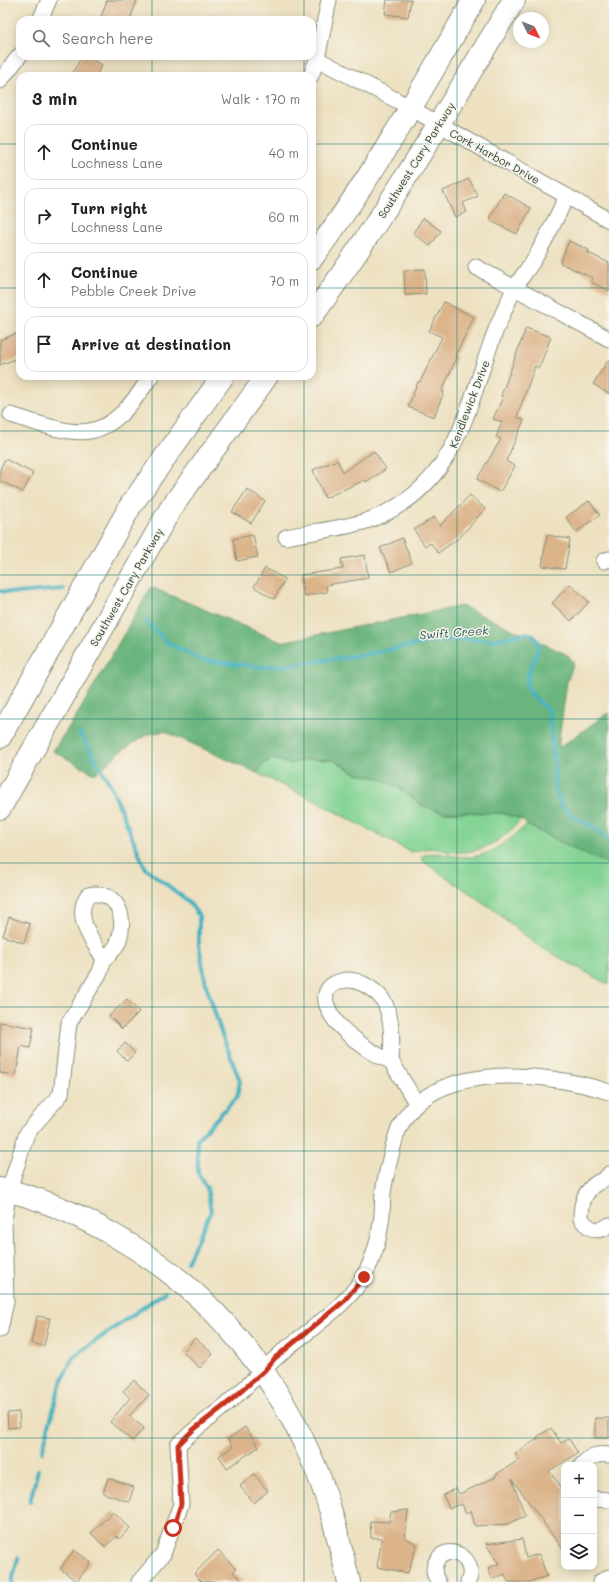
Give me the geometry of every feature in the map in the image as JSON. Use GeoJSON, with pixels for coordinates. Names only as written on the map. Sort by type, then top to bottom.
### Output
{"type":"FeatureCollection","features":[{"type":"Feature","properties":{"kind":"main road"},"geometry":{"type":"LineString","coordinates":[[316,253],[338,223],[410,108],[474,0]]}},
{"type":"Feature","properties":{"kind":"main road","name":"Southwest Cary Parkway"},"geometry":{"type":"LineString","coordinates":[[316,310],[354,258],[514,0]]}},
{"type":"Feature","properties":{"kind":"main road"},"geometry":{"type":"LineString","coordinates":[[0,737],[131,505],[220,380]]}},
{"type":"Feature","properties":{"kind":"main road","name":"Southwest Cary Parkway"},"geometry":{"type":"LineString","coordinates":[[0,808],[171,508],[264,380]]}},
{"type":"Feature","properties":{"kind":"main road"},"geometry":{"type":"LineString","coordinates":[[4,1190],[72,1214],[142,1252],[187,1287],[237,1336],[264,1371],[294,1421],[319,1476],[334,1519],[349,1582]]}},
{"type":"Feature","properties":{"kind":"street"},"geometry":{"type":"LineString","coordinates":[[42,16],[49,0]]}},
{"type":"Feature","properties":{"kind":"street"},"geometry":{"type":"LineString","coordinates":[[312,72],[317,59],[329,0]]}},
{"type":"Feature","properties":{"kind":"street"},"geometry":{"type":"LineString","coordinates":[[0,81],[16,59]]}},
{"type":"Feature","properties":{"kind":"street","name":"Cork Harbor Drive"},"geometry":{"type":"LineString","coordinates":[[317,59],[410,108],[609,220]]}},
{"type":"Feature","properties":{"kind":"street","name":"Kendlewick Drive"},"geometry":{"type":"LineString","coordinates":[[286,537],[371,519],[388,512],[403,502],[435,476],[450,454],[464,421],[488,353],[515,288],[534,260],[567,196]]}},
{"type":"Feature","properties":{"kind":"street"},"geometry":{"type":"LineString","coordinates":[[476,267],[609,339]]}},
{"type":"Feature","properties":{"kind":"street"},"geometry":{"type":"LineString","coordinates":[[11,415],[72,432],[99,429],[114,421],[124,412],[138,397],[149,380]]}},
{"type":"Feature","properties":{"kind":"street"},"geometry":{"type":"LineString","coordinates":[[0,1330],[6,1301],[4,1190],[27,1133],[61,1094],[69,1023],[100,972],[104,959]]}},
{"type":"Feature","properties":{"kind":"street"},"geometry":{"type":"LineString","coordinates":[[391,1060],[378,1056],[362,1046],[336,1022],[325,1003],[327,993],[332,986],[342,981],[352,981],[372,990],[386,1005],[392,1040],[391,1060],[417,1104]]}},
{"type":"Feature","properties":{"kind":"street"},"geometry":{"type":"LineString","coordinates":[[139,1582],[163,1554],[181,1504],[178,1445],[264,1371],[275,1358],[343,1302],[364,1277],[376,1249],[381,1221],[383,1193],[394,1142],[402,1122],[417,1104],[440,1089],[486,1077],[530,1076],[590,1086],[609,1092]]}},
{"type":"Feature","properties":{"kind":"street"},"geometry":{"type":"LineString","coordinates":[[608,1178],[594,1185],[586,1194],[581,1208],[581,1219],[589,1228],[596,1230],[609,1225]]}},
{"type":"Feature","properties":{"kind":"street"},"geometry":{"type":"LineString","coordinates":[[586,1462],[593,1456],[601,1454],[609,1455]]}},
{"type":"Feature","properties":{"kind":"street"},"geometry":{"type":"LineString","coordinates":[[597,1499],[609,1500]]}},
{"type":"Feature","properties":{"kind":"street"},"geometry":{"type":"LineString","coordinates":[[438,1582],[434,1567],[438,1558],[443,1553],[453,1552],[467,1560],[470,1567],[470,1577],[468,1582]]}},
{"type":"Feature","properties":{"kind":"street"},"geometry":{"type":"LineString","coordinates":[[600,1582],[609,1578]]}},
{"type":"Feature","properties":{"kind":"green space"},"geometry":{"type":"Polygon","coordinates":[[[151,587],[281,642],[462,606],[566,654],[574,662],[567,682],[559,748],[609,712],[609,864],[527,825],[521,819],[501,813],[443,812],[423,806],[400,788],[379,778],[356,773],[333,760],[308,759],[290,764],[274,759],[264,763],[257,773],[164,731],[146,735],[120,752],[95,774],[53,751],[80,710],[151,587]]]}},
{"type":"Feature","properties":{"kind":"green space"},"geometry":{"type":"Polygon","coordinates":[[[274,759],[290,764],[308,759],[333,760],[356,773],[379,778],[400,788],[423,806],[443,812],[501,813],[521,819],[502,838],[478,850],[456,852],[428,848],[411,852],[315,801],[257,773],[264,763],[274,759]]]}},
{"type":"Feature","properties":{"kind":"green space"},"geometry":{"type":"Polygon","coordinates":[[[527,825],[609,864],[609,985],[537,945],[490,907],[424,862],[421,857],[437,853],[460,857],[484,854],[499,847],[527,825]]]}},
{"type":"Feature","properties":{"kind":"building"},"geometry":{"type":"Polygon","coordinates":[[[107,0],[137,0],[131,16],[101,16],[107,0]]]}},
{"type":"Feature","properties":{"kind":"building"},"geometry":{"type":"Polygon","coordinates":[[[387,0],[411,0],[408,17],[385,14],[387,0]]]}},
{"type":"Feature","properties":{"kind":"building"},"geometry":{"type":"Polygon","coordinates":[[[80,60],[93,60],[102,65],[98,72],[73,72],[80,60]]]}},
{"type":"Feature","properties":{"kind":"building"},"geometry":{"type":"Polygon","coordinates":[[[469,179],[478,196],[463,203],[467,212],[455,217],[443,191],[469,179]]]}},
{"type":"Feature","properties":{"kind":"building"},"geometry":{"type":"Polygon","coordinates":[[[504,193],[531,208],[517,234],[491,221],[491,216],[504,193]]]}},
{"type":"Feature","properties":{"kind":"building"},"geometry":{"type":"Polygon","coordinates":[[[423,218],[441,231],[430,246],[413,233],[423,218]]]}},
{"type":"Feature","properties":{"kind":"building"},"geometry":{"type":"Polygon","coordinates":[[[569,241],[589,250],[588,253],[609,263],[609,291],[591,282],[593,278],[560,263],[569,241]]]}},
{"type":"Feature","properties":{"kind":"building"},"geometry":{"type":"Polygon","coordinates":[[[425,269],[426,294],[405,295],[404,270],[425,269]]]}},
{"type":"Feature","properties":{"kind":"building"},"geometry":{"type":"Polygon","coordinates":[[[444,302],[474,317],[455,356],[457,357],[442,391],[444,392],[434,417],[408,407],[418,382],[420,382],[442,337],[429,331],[444,302]]]}},
{"type":"Feature","properties":{"kind":"building"},"geometry":{"type":"Polygon","coordinates":[[[526,328],[551,337],[539,368],[535,366],[517,417],[524,420],[506,461],[515,466],[500,492],[477,479],[501,439],[496,437],[502,422],[493,419],[503,397],[501,396],[526,328]]]}},
{"type":"Feature","properties":{"kind":"building"},"geometry":{"type":"Polygon","coordinates":[[[16,334],[16,359],[0,365],[0,340],[16,334]]]}},
{"type":"Feature","properties":{"kind":"building"},"geometry":{"type":"Polygon","coordinates":[[[609,359],[609,394],[593,384],[609,359]]]}},
{"type":"Feature","properties":{"kind":"building"},"geometry":{"type":"Polygon","coordinates":[[[374,451],[386,469],[366,482],[365,480],[325,498],[313,470],[337,460],[343,472],[374,451]]]}},
{"type":"Feature","properties":{"kind":"building"},"geometry":{"type":"Polygon","coordinates":[[[5,459],[33,473],[23,492],[0,481],[0,469],[5,459]]]}},
{"type":"Feature","properties":{"kind":"building"},"geometry":{"type":"Polygon","coordinates":[[[247,489],[265,501],[251,523],[232,512],[247,489]]]}},
{"type":"Feature","properties":{"kind":"building"},"geometry":{"type":"Polygon","coordinates":[[[470,495],[485,509],[459,538],[438,553],[431,543],[425,546],[414,530],[434,517],[440,526],[470,495]]]}},
{"type":"Feature","properties":{"kind":"building"},"geometry":{"type":"Polygon","coordinates":[[[589,501],[600,515],[576,532],[566,517],[589,501]]]}},
{"type":"Feature","properties":{"kind":"building"},"geometry":{"type":"Polygon","coordinates":[[[253,535],[258,557],[237,561],[233,539],[253,535]]]}},
{"type":"Feature","properties":{"kind":"building"},"geometry":{"type":"Polygon","coordinates":[[[547,535],[570,539],[565,569],[542,566],[547,535]]]}},
{"type":"Feature","properties":{"kind":"building"},"geometry":{"type":"Polygon","coordinates":[[[402,538],[412,563],[391,572],[380,548],[402,538]]]}},
{"type":"Feature","properties":{"kind":"building"},"geometry":{"type":"Polygon","coordinates":[[[365,555],[368,578],[326,585],[327,592],[304,596],[301,575],[343,569],[341,559],[365,555]]]}},
{"type":"Feature","properties":{"kind":"building"},"geometry":{"type":"Polygon","coordinates":[[[265,568],[285,579],[274,599],[254,587],[265,568]]]}},
{"type":"Feature","properties":{"kind":"building"},"geometry":{"type":"Polygon","coordinates":[[[570,584],[589,602],[571,621],[552,603],[570,584]]]}},
{"type":"Feature","properties":{"kind":"building"},"geometry":{"type":"Polygon","coordinates":[[[9,917],[30,924],[24,943],[3,936],[9,917]]]}},
{"type":"Feature","properties":{"kind":"building"},"geometry":{"type":"Polygon","coordinates":[[[127,999],[139,1012],[122,1029],[109,1016],[127,999]]]}},
{"type":"Feature","properties":{"kind":"building"},"geometry":{"type":"Polygon","coordinates":[[[0,1022],[34,1028],[30,1048],[21,1046],[16,1075],[0,1073],[0,1022]]]}},
{"type":"Feature","properties":{"kind":"building"},"geometry":{"type":"Polygon","coordinates":[[[125,1043],[135,1053],[127,1061],[117,1051],[125,1043]]]}},
{"type":"Feature","properties":{"kind":"building"},"geometry":{"type":"Polygon","coordinates":[[[37,1316],[50,1318],[44,1346],[31,1343],[37,1316]]]}},
{"type":"Feature","properties":{"kind":"building"},"geometry":{"type":"Polygon","coordinates":[[[195,1338],[213,1354],[200,1368],[183,1352],[195,1338]]]}},
{"type":"Feature","properties":{"kind":"building"},"geometry":{"type":"Polygon","coordinates":[[[134,1380],[149,1395],[129,1416],[144,1428],[132,1441],[110,1422],[130,1398],[123,1391],[134,1380]]]}},
{"type":"Feature","properties":{"kind":"building"},"geometry":{"type":"Polygon","coordinates":[[[19,1412],[20,1427],[8,1428],[7,1413],[19,1412]]]}},
{"type":"Feature","properties":{"kind":"building"},"geometry":{"type":"Polygon","coordinates":[[[595,1418],[609,1418],[609,1438],[595,1438],[595,1418]]]}},
{"type":"Feature","properties":{"kind":"building"},"geometry":{"type":"Polygon","coordinates":[[[245,1427],[259,1447],[227,1468],[219,1456],[233,1447],[228,1439],[245,1427]]]}},
{"type":"Feature","properties":{"kind":"building"},"geometry":{"type":"Polygon","coordinates":[[[551,1428],[561,1443],[569,1439],[578,1453],[561,1462],[561,1464],[549,1471],[561,1486],[561,1547],[512,1479],[525,1516],[508,1524],[475,1526],[471,1510],[466,1513],[462,1504],[449,1508],[443,1495],[456,1488],[459,1494],[496,1477],[495,1475],[519,1460],[515,1453],[538,1439],[537,1437],[551,1428]]]}},
{"type":"Feature","properties":{"kind":"building"},"geometry":{"type":"Polygon","coordinates":[[[254,1474],[268,1491],[254,1503],[240,1486],[254,1474]]]}},
{"type":"Feature","properties":{"kind":"building"},"geometry":{"type":"Polygon","coordinates":[[[108,1478],[134,1487],[129,1502],[103,1493],[108,1478]]]}},
{"type":"Feature","properties":{"kind":"building"},"geometry":{"type":"Polygon","coordinates":[[[408,1510],[405,1538],[417,1544],[408,1573],[377,1567],[382,1538],[371,1538],[370,1521],[389,1522],[391,1512],[408,1510]]]}},
{"type":"Feature","properties":{"kind":"building"},"geometry":{"type":"Polygon","coordinates":[[[113,1511],[130,1528],[119,1539],[117,1536],[105,1547],[91,1533],[113,1511]]]}},
{"type":"Feature","properties":{"kind":"building"},"geometry":{"type":"Polygon","coordinates":[[[522,1539],[526,1558],[539,1554],[547,1576],[529,1582],[508,1582],[505,1574],[492,1579],[488,1568],[499,1564],[486,1544],[522,1539]]]}},
{"type":"Feature","properties":{"kind":"building"},"geometry":{"type":"Polygon","coordinates":[[[74,1550],[91,1562],[77,1581],[60,1569],[74,1550]]]}},
{"type":"Feature","properties":{"kind":"building"},"geometry":{"type":"Polygon","coordinates":[[[218,1550],[236,1569],[233,1572],[243,1582],[202,1582],[194,1574],[218,1550]]]}},
{"type":"Feature","properties":{"kind":"waterway","name":"Swift Creek"},"geometry":{"type":"LineString","coordinates":[[0,591],[17,593],[63,589]]}},
{"type":"Feature","properties":{"kind":"waterway","name":"Swift Creek"},"geometry":{"type":"LineString","coordinates":[[146,621],[168,643],[201,660],[259,667],[281,666],[363,655],[429,642],[455,639],[494,640],[528,633],[533,635],[539,643],[529,672],[527,685],[530,692],[537,700],[549,710],[554,759],[554,785],[562,807],[572,816],[592,826],[609,839]]}},
{"type":"Feature","properties":{"kind":"waterway"},"geometry":{"type":"LineString","coordinates":[[80,734],[110,784],[145,868],[188,901],[199,916],[199,945],[206,985],[221,1032],[240,1081],[237,1097],[197,1139],[198,1173],[207,1188],[211,1211],[187,1262]]}},
{"type":"Feature","properties":{"kind":"waterway"},"geometry":{"type":"LineString","coordinates":[[42,1452],[59,1388],[73,1357],[165,1292]]}},
{"type":"Feature","properties":{"kind":"waterway"},"geometry":{"type":"LineString","coordinates":[[30,1501],[38,1470]]}},
{"type":"Feature","properties":{"kind":"waterway"},"geometry":{"type":"LineString","coordinates":[[12,1582],[18,1558]]}},
{"type":"Feature","properties":{"kind":"route"},"geometry":{"type":"LineString","coordinates":[[173,1528],[181,1504],[178,1445],[193,1430],[229,1402],[264,1371],[275,1358],[343,1302],[364,1277]]}}]}
